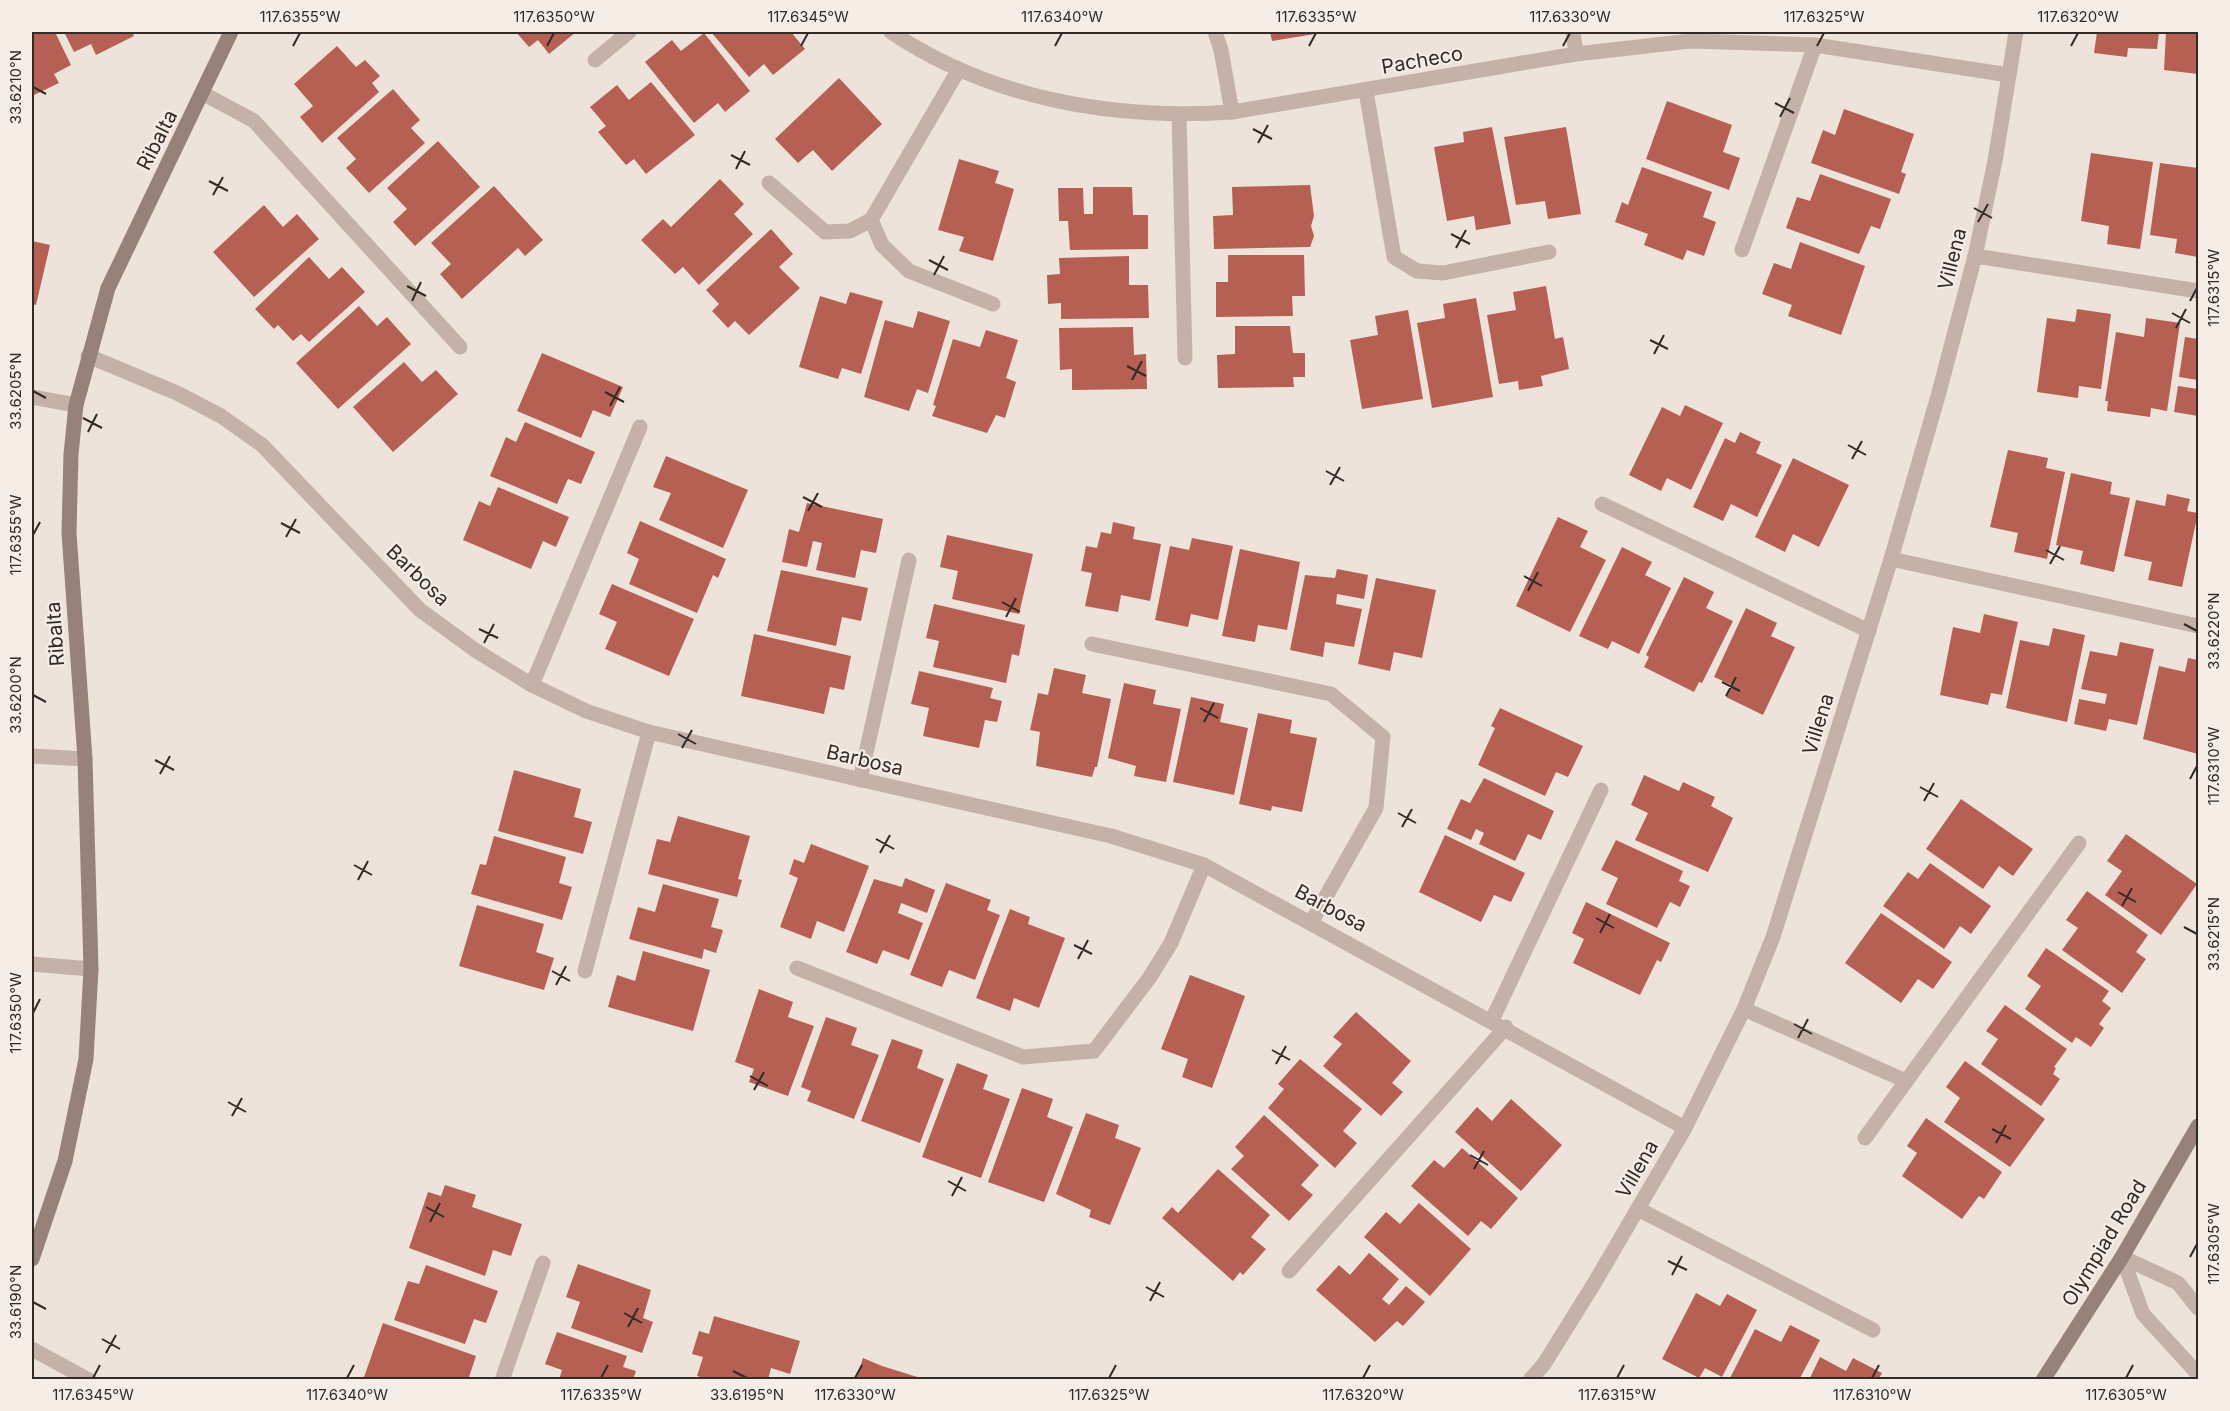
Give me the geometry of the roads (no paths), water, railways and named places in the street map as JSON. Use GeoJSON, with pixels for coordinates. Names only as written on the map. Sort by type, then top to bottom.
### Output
{"type":"FeatureCollection","features":[{"type":"Feature","properties":{"kind":"street","name":"Ribalta"},"geometry":{"type":"LineString","coordinates":[[32,1259],[65,1161],[86,1059],[91,969],[85,759],[69,523],[71,454],[76,405],[108,288],[204,94],[231,32]]}},
{"type":"Feature","properties":{"kind":"street"},"geometry":{"type":"LineString","coordinates":[[594,60],[629,32]]}},
{"type":"Feature","properties":{"kind":"street","name":"Pacheco"},"geometry":{"type":"LineString","coordinates":[[891,32],[959,69],[1021,92],[1098,110],[1179,115],[1232,112],[1576,54],[1691,41],[1815,45],[2009,75]]}},
{"type":"Feature","properties":{"kind":"street"},"geometry":{"type":"LineString","coordinates":[[1215,32],[1221,50],[1232,112]]}},
{"type":"Feature","properties":{"kind":"street"},"geometry":{"type":"LineString","coordinates":[[1573,32],[1576,54]]}},
{"type":"Feature","properties":{"kind":"street","name":"Villena"},"geometry":{"type":"LineString","coordinates":[[1530,1380],[1551,1353],[1686,1128],[1744,1009],[1773,937],[1891,559],[1975,256],[1995,161],[2016,32]]}},
{"type":"Feature","properties":{"kind":"street"},"geometry":{"type":"LineString","coordinates":[[1742,250],[1815,45]]}},
{"type":"Feature","properties":{"kind":"street"},"geometry":{"type":"LineString","coordinates":[[769,183],[825,232],[850,231],[872,220],[959,69]]}},
{"type":"Feature","properties":{"kind":"street"},"geometry":{"type":"LineString","coordinates":[[1366,91],[1394,257],[1417,271],[1443,273],[1549,252]]}},
{"type":"Feature","properties":{"kind":"street"},"geometry":{"type":"LineString","coordinates":[[204,94],[254,121],[460,347]]}},
{"type":"Feature","properties":{"kind":"street"},"geometry":{"type":"LineString","coordinates":[[1179,115],[1185,358]]}},
{"type":"Feature","properties":{"kind":"street"},"geometry":{"type":"LineString","coordinates":[[872,220],[882,245],[909,271],[993,304]]}},
{"type":"Feature","properties":{"kind":"street"},"geometry":{"type":"LineString","coordinates":[[1975,256],[2199,291]]}},
{"type":"Feature","properties":{"kind":"street","name":"Barbosa"},"geometry":{"type":"LineString","coordinates":[[88,356],[177,393],[221,416],[262,445],[420,610],[475,650],[532,685],[586,711],[649,732],[1111,836],[1204,865],[1312,921],[1686,1128]]}},
{"type":"Feature","properties":{"kind":"street"},"geometry":{"type":"LineString","coordinates":[[32,397],[76,405]]}},
{"type":"Feature","properties":{"kind":"street"},"geometry":{"type":"LineString","coordinates":[[532,685],[640,427]]}},
{"type":"Feature","properties":{"kind":"street"},"geometry":{"type":"LineString","coordinates":[[1602,504],[1869,631]]}},
{"type":"Feature","properties":{"kind":"street"},"geometry":{"type":"LineString","coordinates":[[1891,559],[2199,626]]}},
{"type":"Feature","properties":{"kind":"street"},"geometry":{"type":"LineString","coordinates":[[860,780],[909,560]]}},
{"type":"Feature","properties":{"kind":"street"},"geometry":{"type":"LineString","coordinates":[[1092,644],[1330,694],[1383,737],[1377,808],[1312,921]]}},
{"type":"Feature","properties":{"kind":"street"},"geometry":{"type":"LineString","coordinates":[[585,971],[649,732]]}},
{"type":"Feature","properties":{"kind":"street"},"geometry":{"type":"LineString","coordinates":[[32,756],[85,759]]}},
{"type":"Feature","properties":{"kind":"street"},"geometry":{"type":"LineString","coordinates":[[1290,1271],[1499,1024],[1601,790]]}},
{"type":"Feature","properties":{"kind":"street"},"geometry":{"type":"LineString","coordinates":[[1864,1138],[2079,843]]}},
{"type":"Feature","properties":{"kind":"street"},"geometry":{"type":"LineString","coordinates":[[797,968],[1023,1057],[1094,1051],[1150,977],[1171,943],[1204,865]]}},
{"type":"Feature","properties":{"kind":"street"},"geometry":{"type":"LineString","coordinates":[[32,964],[91,969]]}},
{"type":"Feature","properties":{"kind":"street"},"geometry":{"type":"LineString","coordinates":[[1744,1009],[1906,1081]]}},
{"type":"Feature","properties":{"kind":"street","name":"Olympiad Road"},"geometry":{"type":"LineString","coordinates":[[2043,1380],[2122,1257],[2199,1126]]}},
{"type":"Feature","properties":{"kind":"street"},"geometry":{"type":"LineString","coordinates":[[1638,1209],[1873,1330]]}},
{"type":"Feature","properties":{"kind":"street"},"geometry":{"type":"LineString","coordinates":[[2122,1257],[2178,1284],[2199,1308]]}},
{"type":"Feature","properties":{"kind":"street"},"geometry":{"type":"LineString","coordinates":[[2122,1257],[2143,1314],[2199,1374]]}},
{"type":"Feature","properties":{"kind":"street"},"geometry":{"type":"LineString","coordinates":[[502,1380],[543,1263]]}},
{"type":"Feature","properties":{"kind":"street"},"geometry":{"type":"LineString","coordinates":[[32,1349],[89,1380]]}}]}
